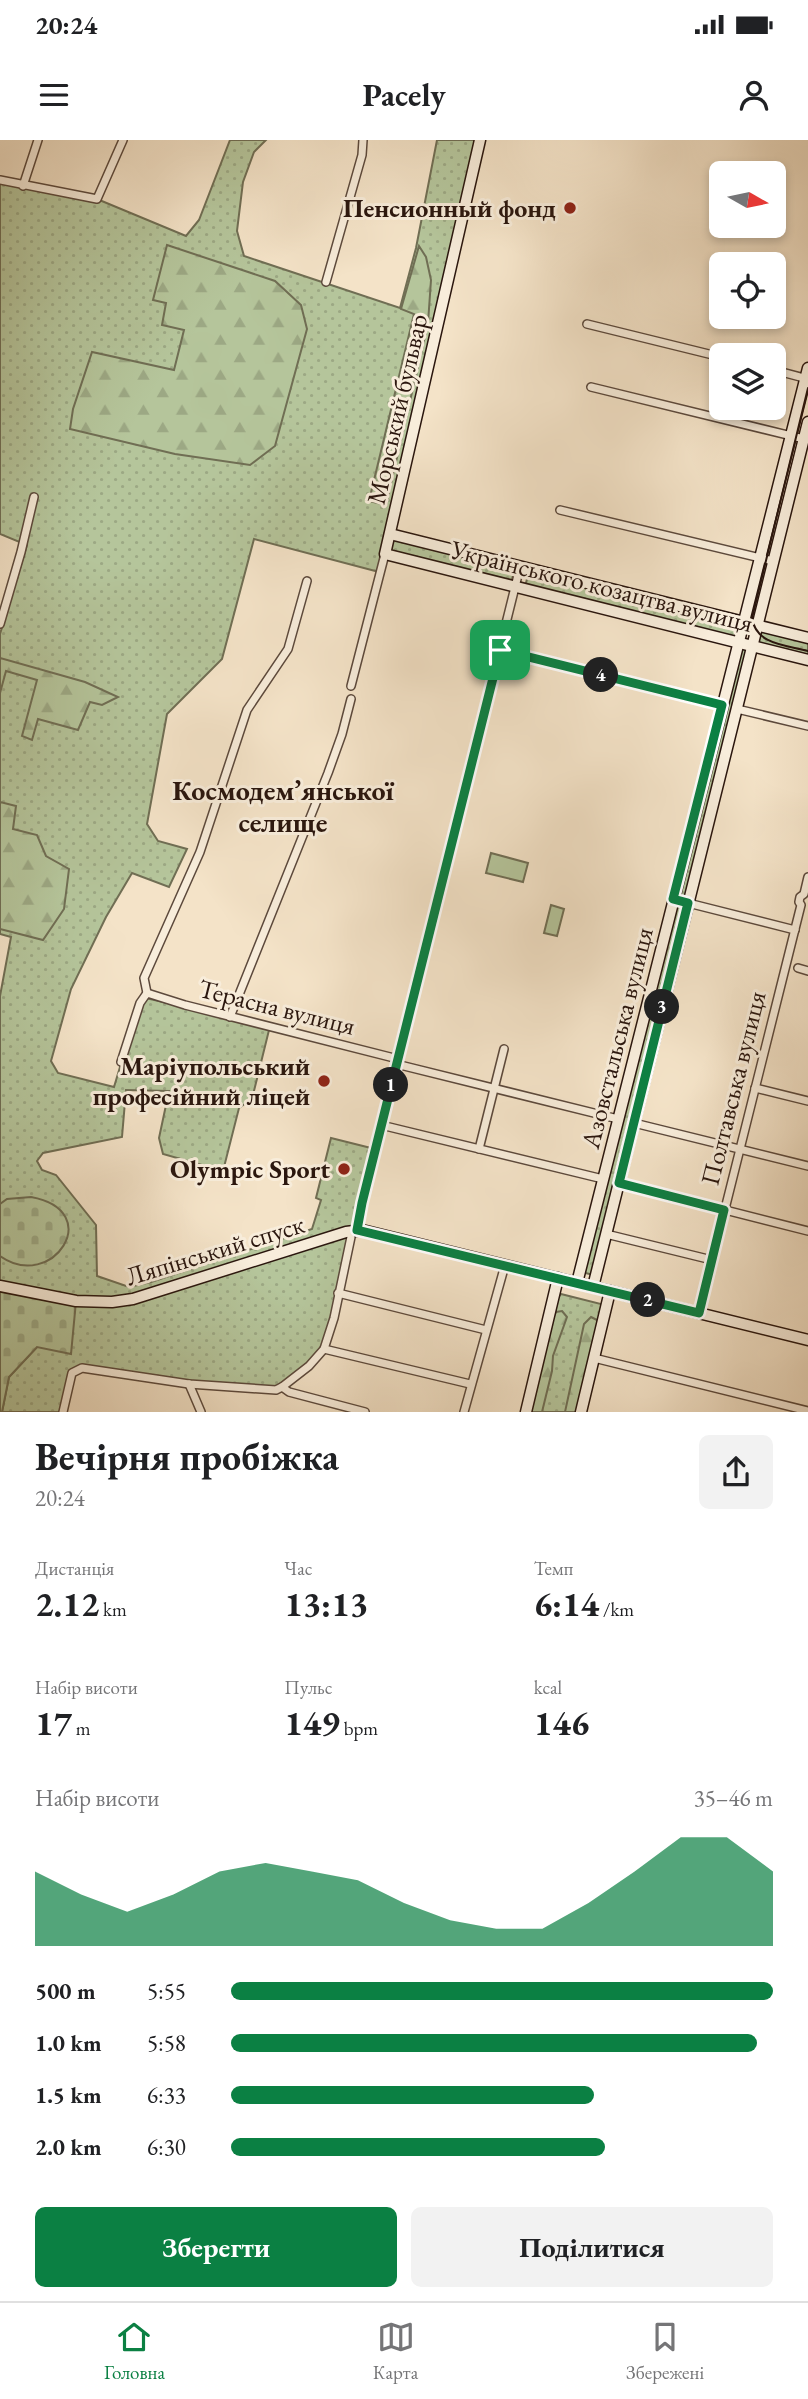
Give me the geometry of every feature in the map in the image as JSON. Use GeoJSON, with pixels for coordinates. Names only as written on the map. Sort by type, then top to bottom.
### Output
{"type":"FeatureCollection","features":[{"type":"Feature","properties":{"kind":"street"},"geometry":{"type":"LineString","coordinates":[[23,186],[38,140]]}},
{"type":"Feature","properties":{"kind":"street"},"geometry":{"type":"LineString","coordinates":[[0,180],[97,199],[123,140]]}},
{"type":"Feature","properties":{"kind":"street"},"geometry":{"type":"LineString","coordinates":[[326,282],[362,155],[363,140]]}},
{"type":"Feature","properties":{"kind":"street","name":"Морський бульвар"},"geometry":{"type":"LineString","coordinates":[[351,686],[390,534],[480,140]]}},
{"type":"Feature","properties":{"kind":"street"},"geometry":{"type":"LineString","coordinates":[[587,324],[709,354]]}},
{"type":"Feature","properties":{"kind":"street"},"geometry":{"type":"LineString","coordinates":[[786,372],[807,375]]}},
{"type":"Feature","properties":{"kind":"street","name":"Азовстальська вулиця"},"geometry":{"type":"LineString","coordinates":[[553,1300],[574,1282],[580,1271],[807,375]]}},
{"type":"Feature","properties":{"kind":"street"},"geometry":{"type":"LineString","coordinates":[[591,387],[804,439]]}},
{"type":"Feature","properties":{"kind":"street","name":"Азовстальська вулиця"},"geometry":{"type":"LineString","coordinates":[[596,1287],[606,1234],[808,422]]}},
{"type":"Feature","properties":{"kind":"street"},"geometry":{"type":"LineString","coordinates":[[0,624],[34,496]]}},
{"type":"Feature","properties":{"kind":"street"},"geometry":{"type":"LineString","coordinates":[[560,510],[773,561]]}},
{"type":"Feature","properties":{"kind":"street","name":"Українського козацтва вулиця"},"geometry":{"type":"LineString","coordinates":[[390,534],[808,638]]}},
{"type":"Feature","properties":{"kind":"street","name":"Українського козацтва вулиця"},"geometry":{"type":"LineString","coordinates":[[385,554],[808,660]]}},
{"type":"Feature","properties":{"kind":"street"},"geometry":{"type":"LineString","coordinates":[[63,1412],[72,1373],[76,1369],[188,1384],[276,1390],[309,1366],[324,1349],[334,1318],[351,1237],[520,567]]}},
{"type":"Feature","properties":{"kind":"street"},"geometry":{"type":"LineString","coordinates":[[121,1062],[139,1003],[147,993],[144,978],[200,852],[247,710],[286,652],[307,581]]}},
{"type":"Feature","properties":{"kind":"street"},"geometry":{"type":"LineString","coordinates":[[500,650],[722,705]]}},
{"type":"Feature","properties":{"kind":"street"},"geometry":{"type":"LineString","coordinates":[[230,1017],[328,773],[351,699]]}},
{"type":"Feature","properties":{"kind":"street"},"geometry":{"type":"LineString","coordinates":[[737,709],[808,726]]}},
{"type":"Feature","properties":{"kind":"street","name":"Полтавська вулиця"},"geometry":{"type":"LineString","coordinates":[[699,1313],[795,930],[801,905],[800,897],[804,894],[808,877]]}},
{"type":"Feature","properties":{"kind":"street"},"geometry":{"type":"LineString","coordinates":[[673,899],[795,930]]}},
{"type":"Feature","properties":{"kind":"street"},"geometry":{"type":"LineString","coordinates":[[799,968],[808,971]]}},
{"type":"Feature","properties":{"kind":"street","name":"Терасна вулиця"},"geometry":{"type":"LineString","coordinates":[[147,993],[494,1089],[618,1119]]}},
{"type":"Feature","properties":{"kind":"street"},"geometry":{"type":"LineString","coordinates":[[637,1043],[652,1047]]}},
{"type":"Feature","properties":{"kind":"street"},"geometry":{"type":"LineString","coordinates":[[479,1149],[504,1049]]}},
{"type":"Feature","properties":{"kind":"street"},"geometry":{"type":"LineString","coordinates":[[755,1088],[808,1101]]}},
{"type":"Feature","properties":{"kind":"street"},"geometry":{"type":"LineString","coordinates":[[618,1119],[808,1166]]}},
{"type":"Feature","properties":{"kind":"street"},"geometry":{"type":"LineString","coordinates":[[381,1125],[603,1179]]}},
{"type":"Feature","properties":{"kind":"street"},"geometry":{"type":"LineString","coordinates":[[619,1183],[808,1231]]}},
{"type":"Feature","properties":{"kind":"street"},"geometry":{"type":"LineString","coordinates":[[354,1230],[808,1340]]}},
{"type":"Feature","properties":{"kind":"street","name":"Ляпінський спуск"},"geometry":{"type":"LineString","coordinates":[[0,1286],[76,1301],[112,1302],[133,1299],[354,1230]]}},
{"type":"Feature","properties":{"kind":"street"},"geometry":{"type":"LineString","coordinates":[[606,1234],[712,1260]]}},
{"type":"Feature","properties":{"kind":"street"},"geometry":{"type":"LineString","coordinates":[[464,1412],[505,1265]]}},
{"type":"Feature","properties":{"kind":"street","name":"Азовстальська вулиця"},"geometry":{"type":"LineString","coordinates":[[526,1412],[558,1278]]}},
{"type":"Feature","properties":{"kind":"street"},"geometry":{"type":"LineString","coordinates":[[596,1287],[605,1312]]}},
{"type":"Feature","properties":{"kind":"street"},"geometry":{"type":"LineString","coordinates":[[581,1412],[610,1291]]}},
{"type":"Feature","properties":{"kind":"street"},"geometry":{"type":"LineString","coordinates":[[338,1293],[486,1330]]}},
{"type":"Feature","properties":{"kind":"street"},"geometry":{"type":"LineString","coordinates":[[324,1349],[470,1384]]}},
{"type":"Feature","properties":{"kind":"street"},"geometry":{"type":"LineString","coordinates":[[594,1358],[808,1411]]}},
{"type":"Feature","properties":{"kind":"street"},"geometry":{"type":"LineString","coordinates":[[188,1384],[201,1412]]}},
{"type":"Feature","properties":{"kind":"street"},"geometry":{"type":"LineString","coordinates":[[282,1387],[289,1392],[365,1412]]}},
{"type":"Feature","properties":{"kind":"green space"},"geometry":{"type":"Polygon","coordinates":[[[230,140],[266,140],[254,152],[243,182],[237,231],[244,256],[400,308],[416,248],[437,140],[477,140],[379,572],[254,539],[222,659],[167,714],[147,824],[158,841],[187,849],[169,887],[132,873],[106,917],[71,989],[51,1061],[58,1073],[114,1087],[141,997],[270,1026],[252,1099],[239,1108],[223,1171],[163,1154],[159,1138],[169,1091],[126,1090],[122,1137],[43,1153],[37,1161],[42,1170],[56,1175],[96,1225],[97,1276],[129,1287],[312,1229],[321,1200],[316,1198],[331,1138],[375,1149],[319,1356],[276,1390],[76,1369],[63,1412],[2,1412],[9,1377],[37,1347],[74,1315],[76,1301],[0,1286],[0,996],[11,937],[0,934],[0,634],[27,545],[0,534],[0,180],[97,199],[186,236],[199,220],[230,140]]]}},
{"type":"Feature","properties":{"kind":"green space"},"geometry":{"type":"Polygon","coordinates":[[[167,245],[275,281],[301,305],[307,329],[275,446],[250,465],[175,454],[70,429],[73,409],[92,352],[174,370],[184,330],[162,325],[166,303],[153,300],[167,245]]]}},
{"type":"Feature","properties":{"kind":"green space"},"geometry":{"type":"Polygon","coordinates":[[[419,246],[426,257],[431,280],[428,323],[386,505],[369,501],[414,314],[401,309],[419,246]]]}},
{"type":"Feature","properties":{"kind":"green space"},"geometry":{"type":"Polygon","coordinates":[[[391,536],[515,567],[511,584],[388,553],[391,536]]]}},
{"type":"Feature","properties":{"kind":"green space"},"geometry":{"type":"Polygon","coordinates":[[[529,571],[741,624],[736,640],[525,587],[529,571]]]}},
{"type":"Feature","properties":{"kind":"green space"},"geometry":{"type":"Polygon","coordinates":[[[759,628],[808,640],[808,657],[755,644],[759,628]]]}},
{"type":"Feature","properties":{"kind":"green space"},"geometry":{"type":"Polygon","coordinates":[[[739,644],[751,647],[594,1275],[581,1272],[739,644]]]}},
{"type":"Feature","properties":{"kind":"green space"},"geometry":{"type":"Polygon","coordinates":[[[0,658],[85,682],[118,697],[102,705],[90,702],[78,730],[38,719],[32,740],[22,736],[37,680],[6,671],[0,693],[0,658]]]}},
{"type":"Feature","properties":{"kind":"green space"},"geometry":{"type":"Polygon","coordinates":[[[0,802],[16,806],[13,829],[37,835],[46,856],[69,869],[64,909],[43,940],[0,929],[0,802]]]}},
{"type":"Feature","properties":{"kind":"green space"},"geometry":{"type":"Polygon","coordinates":[[[491,853],[528,863],[523,882],[486,873],[491,853]]]}},
{"type":"Feature","properties":{"kind":"green space"},"geometry":{"type":"Polygon","coordinates":[[[551,905],[564,909],[557,936],[544,933],[551,905]]]}},
{"type":"Feature","properties":{"kind":"green space"},"geometry":{"type":"Polygon","coordinates":[[[31,1197],[54,1205],[66,1217],[68,1232],[64,1246],[53,1257],[37,1264],[19,1265],[0,1256],[0,1204],[7,1199],[31,1197]]]}},
{"type":"Feature","properties":{"kind":"green space"},"geometry":{"type":"Polygon","coordinates":[[[0,1286],[76,1301],[71,1354],[37,1347],[9,1377],[2,1412],[0,1412],[0,1286]]]}},
{"type":"Feature","properties":{"kind":"green space"},"geometry":{"type":"Polygon","coordinates":[[[561,1294],[601,1304],[604,1312],[579,1412],[528,1412],[554,1302],[561,1294]]]}},
{"type":"Feature","properties":{"kind":"green space"},"geometry":{"type":"Polygon","coordinates":[[[562,1311],[567,1317],[553,1356],[542,1412],[530,1412],[553,1318],[556,1312],[562,1311]]]}},
{"type":"Feature","properties":{"kind":"green space"},"geometry":{"type":"Polygon","coordinates":[[[591,1317],[597,1320],[598,1324],[578,1412],[565,1412],[584,1324],[591,1317]]]}},
{"type":"Feature","properties":{"kind":"tram line"},"geometry":{"type":"LineString","coordinates":[[808,388],[752,618],[759,634],[766,639],[808,651]]}},
{"type":"Feature","properties":{"kind":"place","name":"Пенсионный фонд"},"geometry":{"type":"Point","coordinates":[570,208]}},
{"type":"Feature","properties":{"kind":"place","name":"Маріупольський професійний ліцей"},"geometry":{"type":"Point","coordinates":[324,1081]}},
{"type":"Feature","properties":{"kind":"place","name":"Olympic Sport"},"geometry":{"type":"Point","coordinates":[344,1169]}},
{"type":"Feature","properties":{"kind":"district","name":"Космодем’янської селище"},"geometry":{"type":"Point","coordinates":[283,806]}},
{"type":"Feature","properties":{"kind":"route"},"geometry":{"type":"LineString","coordinates":[[500,650],[722,705],[673,899],[688,903],[619,1183],[724,1210],[699,1313],[357,1230],[500,650]]}}]}
